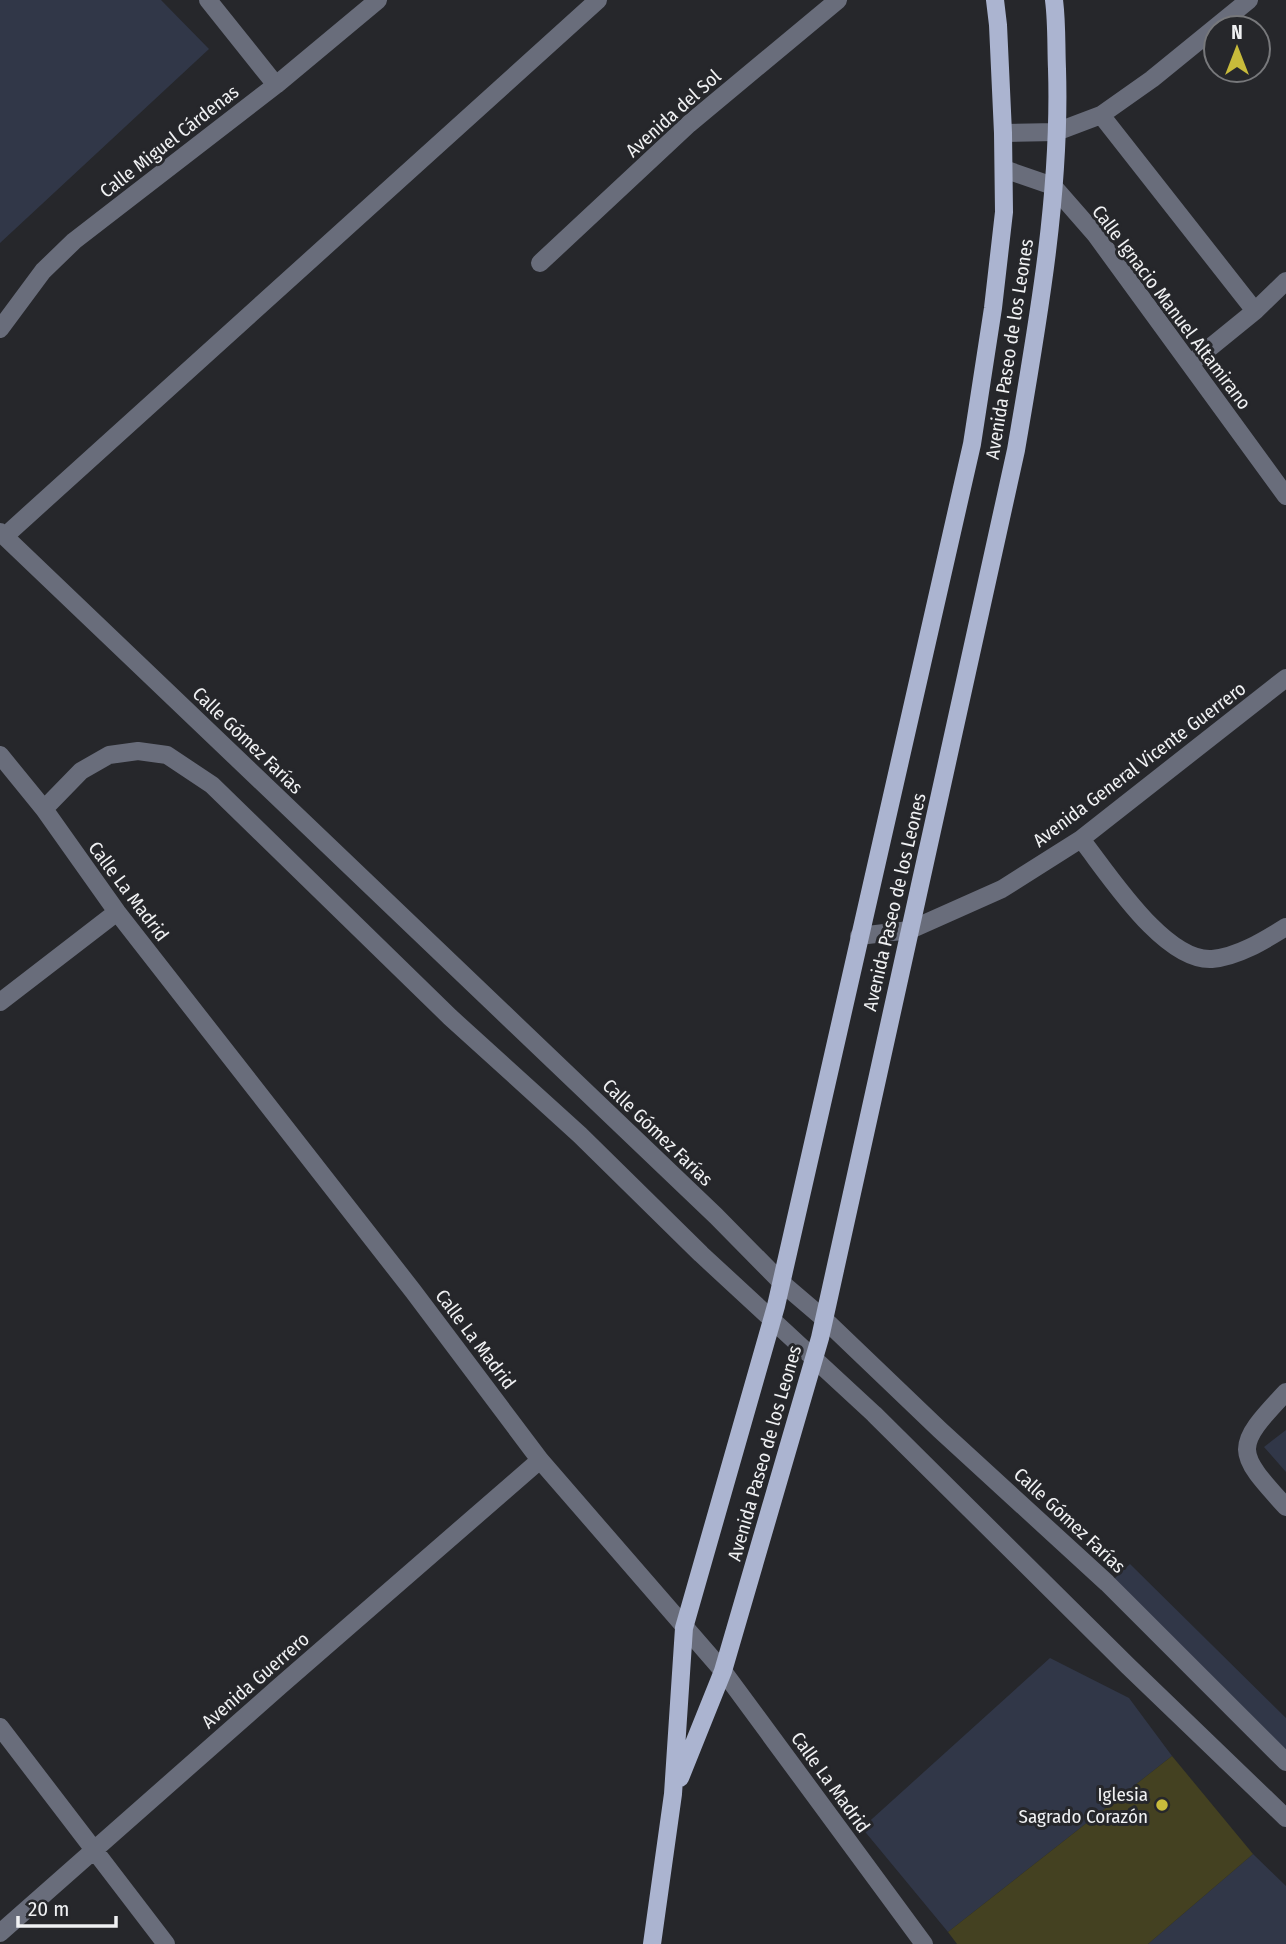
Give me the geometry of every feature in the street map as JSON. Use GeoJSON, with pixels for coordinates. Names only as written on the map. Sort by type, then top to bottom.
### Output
{"type":"FeatureCollection","features":[{"type":"Feature","properties":{"kind":"main road","name":"Avenida Paseo de los Leones"},"geometry":{"type":"LineString","coordinates":[[652,1944],[673,1794],[684,1628],[782,1283],[972,444],[993,308],[1004,212],[1003,134],[995,0]]}},
{"type":"Feature","properties":{"kind":"main road","name":"Avenida Paseo de los Leones"},"geometry":{"type":"LineString","coordinates":[[673,1794],[723,1671],[813,1360],[1016,450],[1037,325],[1053,186],[1058,91],[1054,0]]}},
{"type":"Feature","properties":{"kind":"street"},"geometry":{"type":"LineString","coordinates":[[208,0],[276,85]]}},
{"type":"Feature","properties":{"kind":"street","name":"Calle Miguel Cárdenas"},"geometry":{"type":"LineString","coordinates":[[0,329],[43,271],[74,241],[276,85],[379,0]]}},
{"type":"Feature","properties":{"kind":"street"},"geometry":{"type":"LineString","coordinates":[[2,534],[598,0]]}},
{"type":"Feature","properties":{"kind":"street","name":"Avenida del Sol"},"geometry":{"type":"LineString","coordinates":[[540,263],[689,124],[838,0]]}},
{"type":"Feature","properties":{"kind":"street"},"geometry":{"type":"LineString","coordinates":[[1003,134],[1056,132],[1101,116],[1152,79],[1249,0]]}},
{"type":"Feature","properties":{"kind":"street"},"geometry":{"type":"LineString","coordinates":[[1101,116],[1255,311]]}},
{"type":"Feature","properties":{"kind":"street","name":"Calle Ignacio Manuel Altamirano"},"geometry":{"type":"LineString","coordinates":[[1004,169],[1053,186],[1095,234],[1286,496]]}},
{"type":"Feature","properties":{"kind":"street"},"geometry":{"type":"LineString","coordinates":[[1191,363],[1286,282]]}},
{"type":"Feature","properties":{"kind":"street","name":"Calle Gómez Farías"},"geometry":{"type":"LineString","coordinates":[[2,534],[716,1216],[782,1283],[1107,1583],[1286,1762]]}},
{"type":"Feature","properties":{"kind":"street","name":"Avenida General Vicente Guerrero"},"geometry":{"type":"LineString","coordinates":[[859,936],[910,930],[1003,890],[1081,839],[1286,678]]}},
{"type":"Feature","properties":{"kind":"street"},"geometry":{"type":"LineString","coordinates":[[44,809],[81,771],[109,755],[138,751],[167,755],[212,785],[450,1017],[580,1135],[813,1360],[874,1415],[1286,1818]]}},
{"type":"Feature","properties":{"kind":"street","name":"Calle La Madrid"},"geometry":{"type":"LineString","coordinates":[[0,755],[44,809],[117,912],[413,1291],[540,1461],[723,1671],[924,1944]]}},
{"type":"Feature","properties":{"kind":"street"},"geometry":{"type":"LineString","coordinates":[[1081,839],[1144,920],[1181,951],[1211,959],[1248,949],[1286,927]]}},
{"type":"Feature","properties":{"kind":"street"},"geometry":{"type":"LineString","coordinates":[[0,1002],[117,912]]}},
{"type":"Feature","properties":{"kind":"street"},"geometry":{"type":"LineString","coordinates":[[1286,1392],[1257,1422],[1248,1439],[1245,1454],[1254,1470],[1286,1507]]}},
{"type":"Feature","properties":{"kind":"street","name":"Avenida Guerrero"},"geometry":{"type":"LineString","coordinates":[[0,1933],[540,1461]]}},
{"type":"Feature","properties":{"kind":"street"},"geometry":{"type":"LineString","coordinates":[[0,1727],[166,1944]]}},
{"type":"Feature","properties":{"kind":"shaded area"},"geometry":{"type":"Polygon","coordinates":[[[0,0],[161,0],[209,49],[0,243],[0,0]]]}},
{"type":"Feature","properties":{"kind":"shaded area"},"geometry":{"type":"Polygon","coordinates":[[[1286,1430],[1286,1472],[1264,1447],[1286,1430]]]}},
{"type":"Feature","properties":{"kind":"shaded area"},"geometry":{"type":"Polygon","coordinates":[[[1130,1564],[1286,1718],[1286,1750],[1114,1579],[1130,1564]]]}},
{"type":"Feature","properties":{"kind":"shaded area"},"geometry":{"type":"Polygon","coordinates":[[[1050,1658],[1129,1698],[1172,1756],[948,1932],[862,1828],[1050,1658]]]}},
{"type":"Feature","properties":{"kind":"shaded area"},"geometry":{"type":"Polygon","coordinates":[[[1253,1854],[1286,1886],[1286,1944],[1148,1944],[1253,1854]]]}},
{"type":"Feature","properties":{"kind":"building","name":"Iglesia Sagrado Corazón"},"geometry":{"type":"Polygon","coordinates":[[[1172,1756],[1253,1854],[1148,1944],[957,1944],[948,1932],[1172,1756]]]}},
{"type":"Feature","properties":{"kind":"place","name":"Iglesia Sagrado Corazón"},"geometry":{"type":"Point","coordinates":[1162,1805]}}]}
